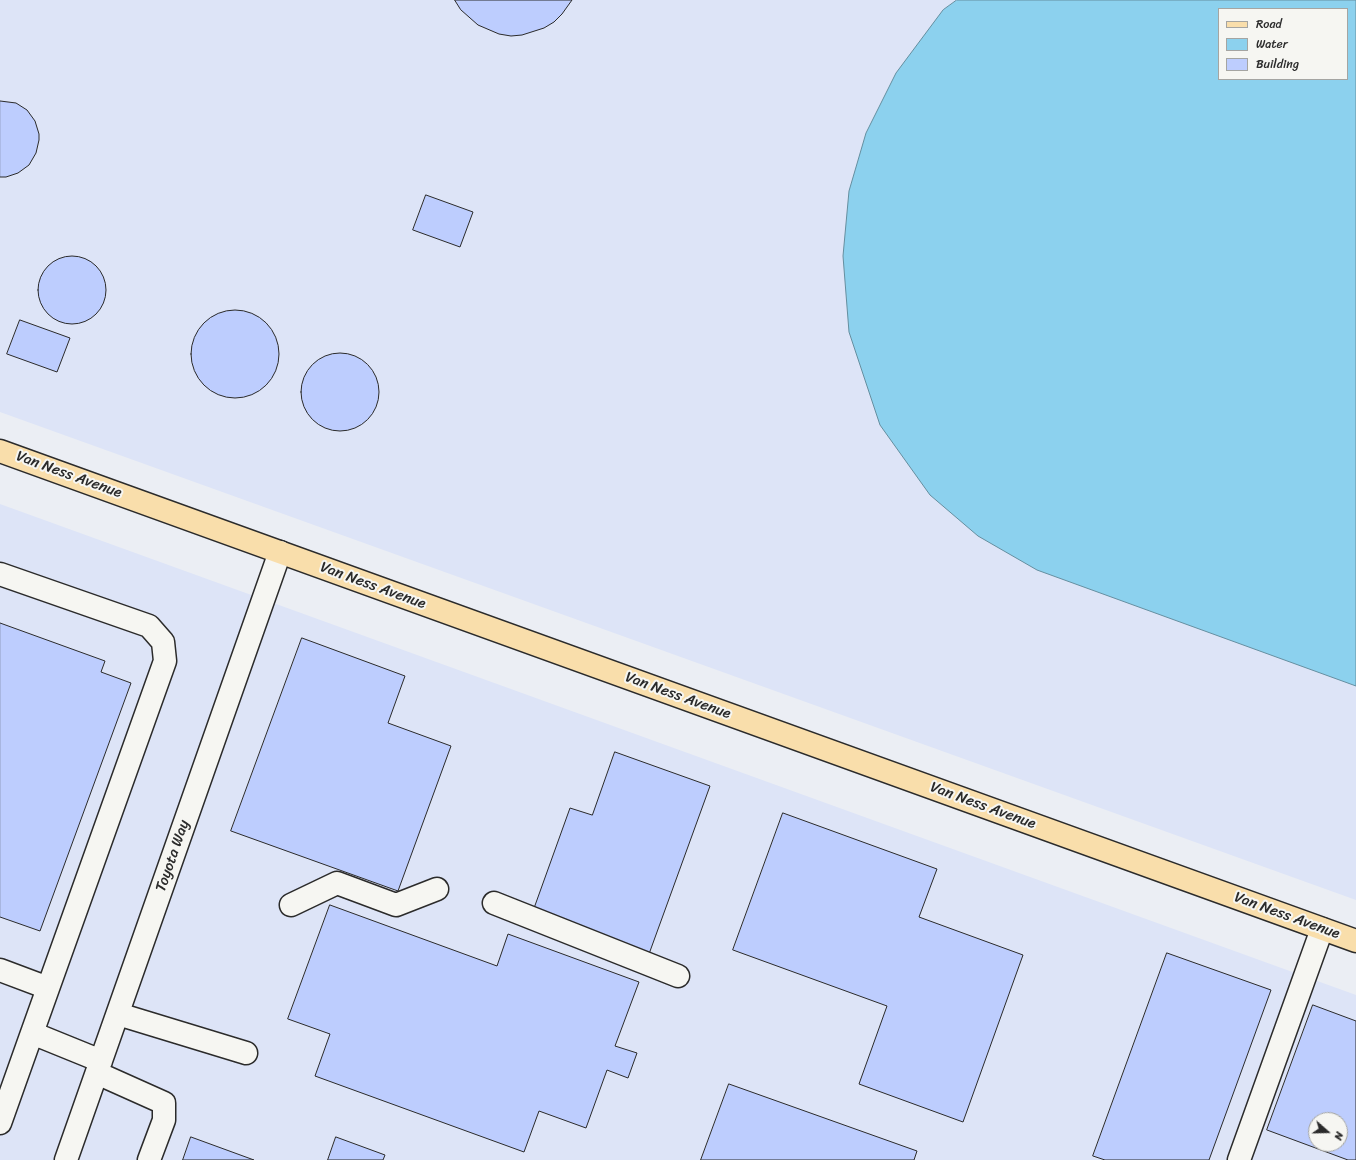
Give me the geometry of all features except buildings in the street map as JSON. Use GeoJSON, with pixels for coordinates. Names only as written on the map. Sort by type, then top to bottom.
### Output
{"type":"FeatureCollection","features":[{"type":"Feature","properties":{"kind":"main road","name":"Van Ness Avenue"},"geometry":{"type":"LineString","coordinates":[[0,451],[1356,941]]}},
{"type":"Feature","properties":{"kind":"street","name":"Toyota Way"},"geometry":{"type":"LineString","coordinates":[[66,1160],[280,552]]}},
{"type":"Feature","properties":{"kind":"street"},"geometry":{"type":"LineString","coordinates":[[0,574],[149,626],[163,642],[165,661],[32,1033],[7,1082],[0,1123]]}},
{"type":"Feature","properties":{"kind":"street"},"geometry":{"type":"LineString","coordinates":[[291,904],[337,883],[396,905],[437,889]]}},
{"type":"Feature","properties":{"kind":"street"},"geometry":{"type":"LineString","coordinates":[[494,903],[678,976]]}},
{"type":"Feature","properties":{"kind":"street"},"geometry":{"type":"LineString","coordinates":[[1239,1160],[1322,929]]}},
{"type":"Feature","properties":{"kind":"street"},"geometry":{"type":"LineString","coordinates":[[0,970],[48,988]]}},
{"type":"Feature","properties":{"kind":"street"},"geometry":{"type":"LineString","coordinates":[[118,1014],[246,1053]]}},
{"type":"Feature","properties":{"kind":"street"},"geometry":{"type":"LineString","coordinates":[[32,1033],[99,1067],[164,1103],[164,1120],[149,1160]]}},
{"type":"Feature","properties":{"kind":"shaded area"},"geometry":{"type":"Polygon","coordinates":[[[0,0],[1356,0],[1356,900],[0,412],[0,0]]]}},
{"type":"Feature","properties":{"kind":"shaded area"},"geometry":{"type":"Polygon","coordinates":[[[0,504],[1356,995],[1356,1160],[0,1160],[0,504]]]}},
{"type":"Feature","properties":{"kind":"water"},"geometry":{"type":"Polygon","coordinates":[[[957,0],[1356,0],[1356,686],[1037,570],[978,536],[930,495],[880,425],[849,332],[843,256],[849,191],[866,133],[896,73],[943,10],[957,0]]]}}]}
